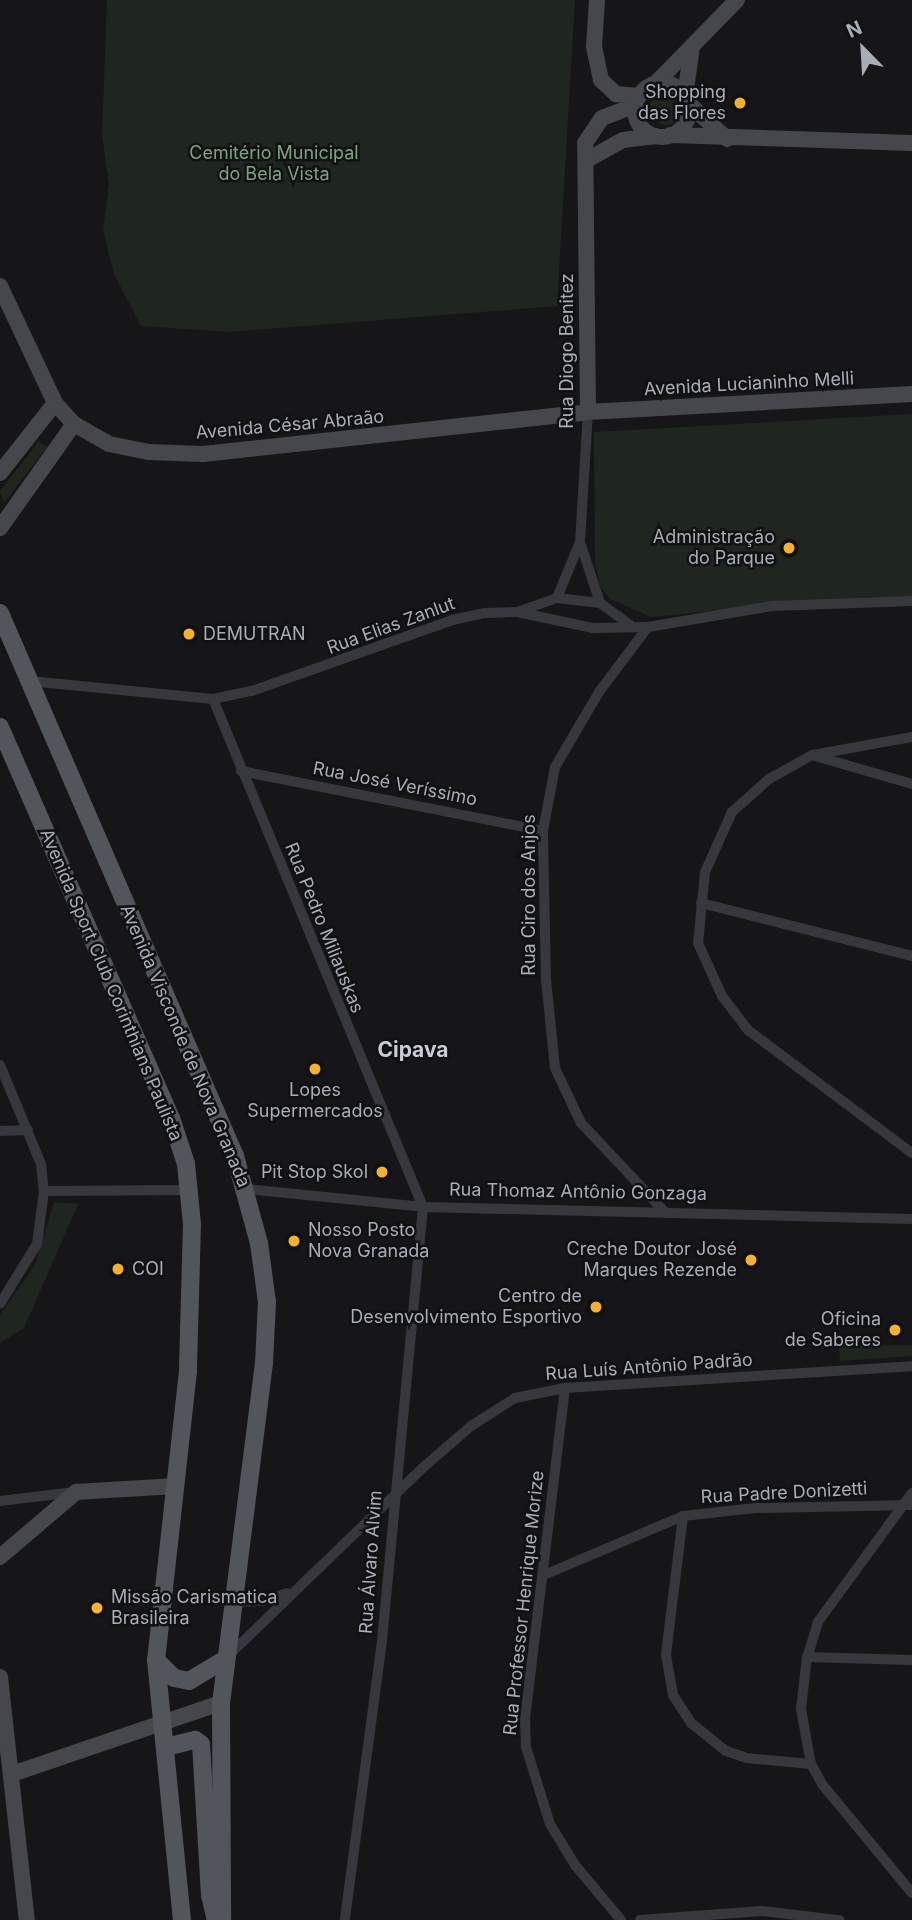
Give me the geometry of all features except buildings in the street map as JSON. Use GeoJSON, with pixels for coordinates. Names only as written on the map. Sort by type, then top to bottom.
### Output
{"type":"FeatureCollection","features":[{"type":"Feature","properties":{"kind":"main road","name":"Avenida Visconde de Nova Granada"},"geometry":{"type":"LineString","coordinates":[[0,613],[247,1189],[265,1278],[267,1326],[224,1660],[221,1703],[222,1920]]}},
{"type":"Feature","properties":{"kind":"main road","name":"Avenida Sport Club Corinthians Paulista"},"geometry":{"type":"LineString","coordinates":[[0,727],[171,1118],[190,1189],[190,1332],[156,1660],[182,1920]]}},
{"type":"Feature","properties":{"kind":"main road"},"geometry":{"type":"LineString","coordinates":[[156,1660],[174,1678],[189,1681],[224,1660]]}},
{"type":"Feature","properties":{"kind":"main road"},"geometry":{"type":"LineString","coordinates":[[166,1747],[195,1740],[201,1742],[209,1895],[216,1920]]}},
{"type":"Feature","properties":{"kind":"street"},"geometry":{"type":"LineString","coordinates":[[597,0],[594,47],[601,80],[617,94],[637,100]]}},
{"type":"Feature","properties":{"kind":"street"},"geometry":{"type":"LineString","coordinates":[[637,100],[737,0]]}},
{"type":"Feature","properties":{"kind":"street"},"geometry":{"type":"LineString","coordinates":[[664,136],[687,120],[692,47]]}},
{"type":"Feature","properties":{"kind":"street"},"geometry":{"type":"LineString","coordinates":[[656,83],[673,85],[726,139]]}},
{"type":"Feature","properties":{"kind":"street"},"geometry":{"type":"LineString","coordinates":[[637,100],[642,127],[664,136]]}},
{"type":"Feature","properties":{"kind":"street","name":"Rua Diogo Benitez"},"geometry":{"type":"LineString","coordinates":[[557,598],[580,542],[588,412],[585,143],[594,127],[612,112],[637,100]]}},
{"type":"Feature","properties":{"kind":"street"},"geometry":{"type":"LineString","coordinates":[[587,160],[623,140],[664,136],[912,143]]}},
{"type":"Feature","properties":{"kind":"street","name":"Avenida César Abraão"},"geometry":{"type":"LineString","coordinates":[[0,286],[55,403],[74,424],[125,449],[203,454],[588,412]]}},
{"type":"Feature","properties":{"kind":"street","name":"Avenida Lucianinho Melli"},"geometry":{"type":"LineString","coordinates":[[588,412],[912,394]]}},
{"type":"Feature","properties":{"kind":"street"},"geometry":{"type":"LineString","coordinates":[[0,473],[55,403]]}},
{"type":"Feature","properties":{"kind":"street"},"geometry":{"type":"LineString","coordinates":[[0,528],[74,424]]}},
{"type":"Feature","properties":{"kind":"street","name":"Rua Diogo Benitez"},"geometry":{"type":"LineString","coordinates":[[580,542],[600,603]]}},
{"type":"Feature","properties":{"kind":"street","name":"Rua Elias Zanlut"},"geometry":{"type":"LineString","coordinates":[[29,681],[213,699],[339,664],[452,620],[517,612],[557,598],[600,603],[632,626]]}},
{"type":"Feature","properties":{"kind":"street"},"geometry":{"type":"LineString","coordinates":[[648,627],[772,606],[912,601]]}},
{"type":"Feature","properties":{"kind":"street","name":"Rua Elias Zanlut"},"geometry":{"type":"LineString","coordinates":[[517,612],[593,628],[648,627]]}},
{"type":"Feature","properties":{"kind":"street","name":"Rua Ciro dos Anjos"},"geometry":{"type":"LineString","coordinates":[[648,627],[564,747],[548,793],[543,831],[546,979],[555,1068],[581,1123],[663,1210]]}},
{"type":"Feature","properties":{"kind":"street","name":"Rua Pedro Miliauskas"},"geometry":{"type":"LineString","coordinates":[[213,699],[423,1207]]}},
{"type":"Feature","properties":{"kind":"street"},"geometry":{"type":"LineString","coordinates":[[909,1149],[767,1046],[731,1012],[698,943],[701,903],[711,853],[732,812],[769,779],[812,755],[912,737]]}},
{"type":"Feature","properties":{"kind":"street"},"geometry":{"type":"LineString","coordinates":[[812,755],[912,784]]}},
{"type":"Feature","properties":{"kind":"street","name":"Rua José Veríssimo"},"geometry":{"type":"LineString","coordinates":[[241,771],[543,831]]}},
{"type":"Feature","properties":{"kind":"street"},"geometry":{"type":"LineString","coordinates":[[701,903],[912,956]]}},
{"type":"Feature","properties":{"kind":"street"},"geometry":{"type":"LineString","coordinates":[[0,1065],[28,1130],[44,1191],[37,1244],[0,1304]]}},
{"type":"Feature","properties":{"kind":"street"},"geometry":{"type":"LineString","coordinates":[[0,1131],[28,1130]]}},
{"type":"Feature","properties":{"kind":"street"},"geometry":{"type":"LineString","coordinates":[[44,1191],[190,1189]]}},
{"type":"Feature","properties":{"kind":"street","name":"Rua Thomaz Antônio Gonzaga"},"geometry":{"type":"LineString","coordinates":[[247,1189],[423,1207],[663,1210],[911,1218]]}},
{"type":"Feature","properties":{"kind":"street","name":"Rua Álvaro Alvim"},"geometry":{"type":"LineString","coordinates":[[345,1920],[382,1642],[393,1495],[423,1207]]}},
{"type":"Feature","properties":{"kind":"street","name":"Rua Luís Antônio Padrão"},"geometry":{"type":"LineString","coordinates":[[224,1660],[393,1495],[491,1410],[515,1398],[565,1388],[912,1366]]}},
{"type":"Feature","properties":{"kind":"street","name":"Rua Professor Henrique Morize"},"geometry":{"type":"LineString","coordinates":[[565,1388],[525,1718],[531,1772],[561,1843],[621,1920]]}},
{"type":"Feature","properties":{"kind":"street"},"geometry":{"type":"LineString","coordinates":[[0,1501],[76,1492],[176,1486]]}},
{"type":"Feature","properties":{"kind":"street"},"geometry":{"type":"LineString","coordinates":[[0,1557],[76,1492]]}},
{"type":"Feature","properties":{"kind":"street"},"geometry":{"type":"LineString","coordinates":[[912,1493],[907,1506],[833,1597],[818,1622],[807,1657],[801,1709],[811,1764],[834,1801],[912,1893]]}},
{"type":"Feature","properties":{"kind":"street","name":"Rua Padre Donizetti"},"geometry":{"type":"LineString","coordinates":[[544,1575],[683,1516],[747,1508],[907,1506]]}},
{"type":"Feature","properties":{"kind":"street"},"geometry":{"type":"LineString","coordinates":[[683,1516],[666,1655],[673,1695],[691,1723],[726,1751],[746,1758],[811,1764]]}},
{"type":"Feature","properties":{"kind":"street","name":"Rua Luís Antônio Padrão"},"geometry":{"type":"LineString","coordinates":[[232,1602],[263,1601],[293,1591]]}},
{"type":"Feature","properties":{"kind":"street"},"geometry":{"type":"LineString","coordinates":[[807,1657],[912,1660]]}},
{"type":"Feature","properties":{"kind":"street"},"geometry":{"type":"LineString","coordinates":[[0,1677],[6,1776],[27,1920]]}},
{"type":"Feature","properties":{"kind":"street"},"geometry":{"type":"LineString","coordinates":[[6,1776],[221,1703]]}},
{"type":"Feature","properties":{"kind":"street"},"geometry":{"type":"LineString","coordinates":[[640,1920],[762,1911],[839,1920]]}},
{"type":"Feature","properties":{"kind":"green space","name":"Cemitério Municipal do Bela Vista"},"geometry":{"type":"Polygon","coordinates":[[[107,0],[575,0],[557,306],[230,332],[141,326],[114,274],[103,230],[109,184],[102,135],[107,0]]]}},
{"type":"Feature","properties":{"kind":"green space"},"geometry":{"type":"Polygon","coordinates":[[[666,91],[678,96],[683,108],[678,120],[666,125],[654,120],[649,108],[654,96],[666,91]]]}},
{"type":"Feature","properties":{"kind":"green space"},"geometry":{"type":"Polygon","coordinates":[[[912,414],[912,598],[871,597],[651,617],[610,599],[600,586],[595,564],[594,432],[912,414]]]}},
{"type":"Feature","properties":{"kind":"green space"},"geometry":{"type":"Polygon","coordinates":[[[39,441],[47,447],[4,503],[0,491],[39,441]]]}},
{"type":"Feature","properties":{"kind":"green space"},"geometry":{"type":"Polygon","coordinates":[[[54,1202],[78,1204],[24,1328],[0,1343],[0,1315],[35,1265],[54,1202]]]}},
{"type":"Feature","properties":{"kind":"green space"},"geometry":{"type":"Polygon","coordinates":[[[912,1345],[912,1356],[840,1361],[839,1346],[912,1345]]]}},
{"type":"Feature","properties":{"kind":"place","name":"Shopping das Flores"},"geometry":{"type":"Point","coordinates":[740,103]}},
{"type":"Feature","properties":{"kind":"place","name":"Administração do Parque"},"geometry":{"type":"Point","coordinates":[789,548]}},
{"type":"Feature","properties":{"kind":"place","name":"DEMUTRAN"},"geometry":{"type":"Point","coordinates":[189,634]}},
{"type":"Feature","properties":{"kind":"place","name":"Lopes Supermercados"},"geometry":{"type":"Point","coordinates":[315,1069]}},
{"type":"Feature","properties":{"kind":"place","name":"Pit Stop Skol"},"geometry":{"type":"Point","coordinates":[382,1172]}},
{"type":"Feature","properties":{"kind":"place","name":"Nosso Posto Nova Granada"},"geometry":{"type":"Point","coordinates":[294,1241]}},
{"type":"Feature","properties":{"kind":"place","name":"Creche Doutor José Marques Rezende"},"geometry":{"type":"Point","coordinates":[751,1260]}},
{"type":"Feature","properties":{"kind":"place","name":"COI"},"geometry":{"type":"Point","coordinates":[118,1269]}},
{"type":"Feature","properties":{"kind":"place","name":"Centro de Desenvolvimento Esportivo"},"geometry":{"type":"Point","coordinates":[596,1307]}},
{"type":"Feature","properties":{"kind":"place","name":"Oficina de Saberes"},"geometry":{"type":"Point","coordinates":[895,1330]}},
{"type":"Feature","properties":{"kind":"place","name":"Missão Carismatica Brasileira"},"geometry":{"type":"Point","coordinates":[97,1608]}},
{"type":"Feature","properties":{"kind":"district","name":"Cipava"},"geometry":{"type":"Point","coordinates":[413,1050]}}]}
